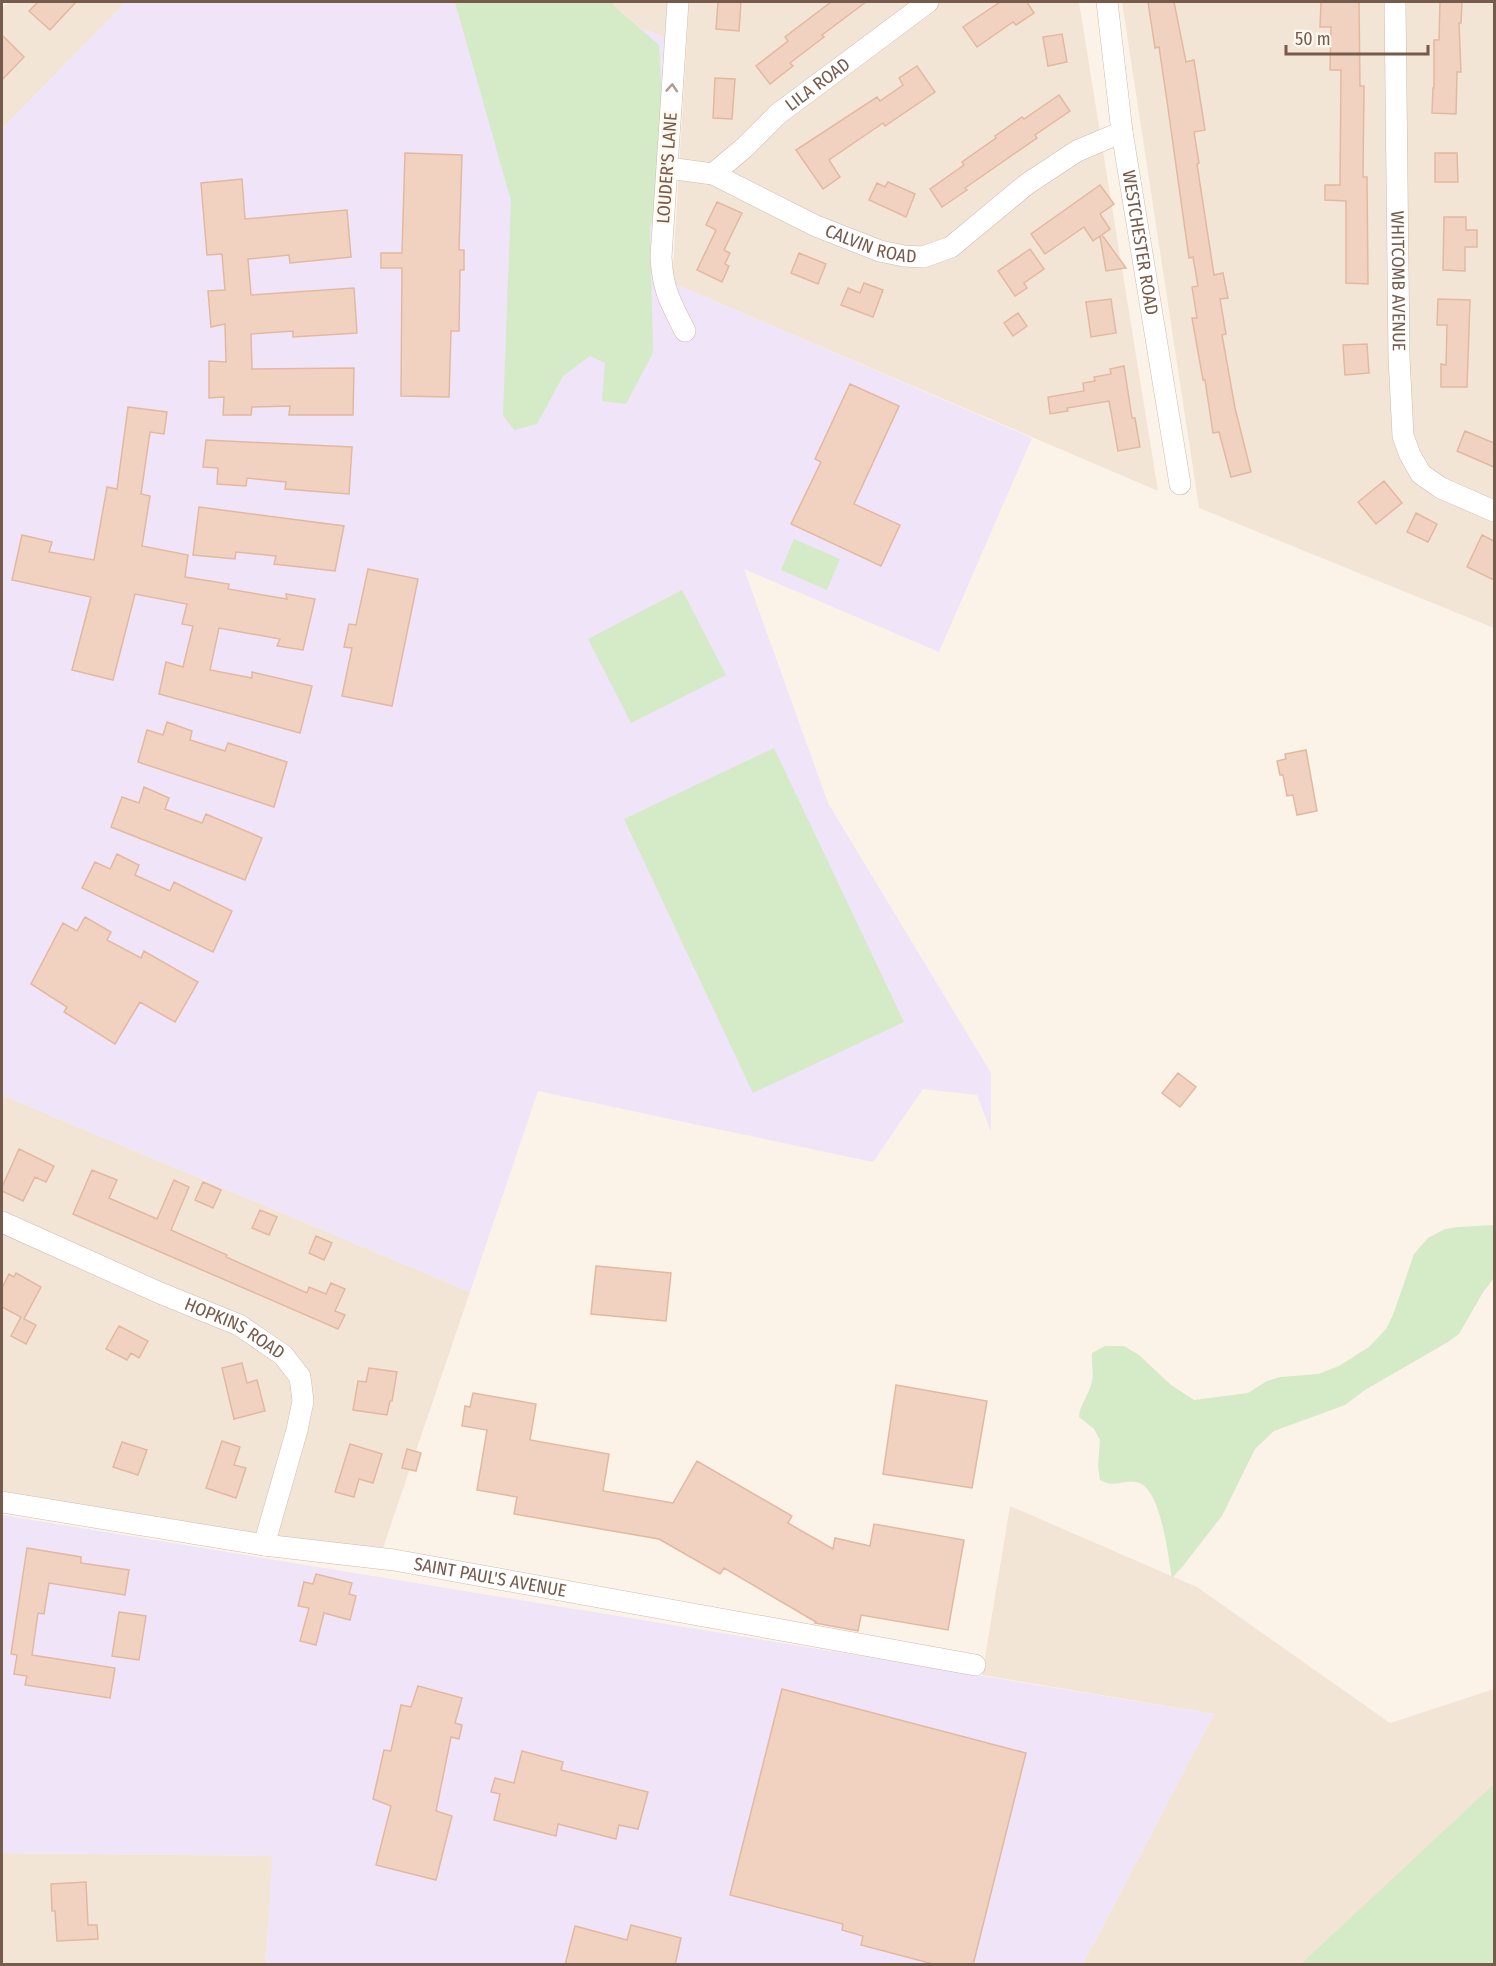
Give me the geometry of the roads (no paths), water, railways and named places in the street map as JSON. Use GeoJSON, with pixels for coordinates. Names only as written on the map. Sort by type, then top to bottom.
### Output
{"type":"FeatureCollection","features":[{"type":"Feature","properties":{"kind":"street","name":"LOUDER'S LANE"},"geometry":{"type":"LineString","coordinates":[[678,2],[662,233],[662,278],[666,293],[685,331]]}},
{"type":"Feature","properties":{"kind":"street","name":"LILA ROAD"},"geometry":{"type":"LineString","coordinates":[[713,174],[745,147],[778,114],[928,2]]}},
{"type":"Feature","properties":{"kind":"street","name":"WESTCHESTER ROAD"},"geometry":{"type":"LineString","coordinates":[[1107,2],[1122,132],[1180,484]]}},
{"type":"Feature","properties":{"kind":"street","name":"WHITCOMB AVENUE"},"geometry":{"type":"LineString","coordinates":[[1395,2],[1399,357],[1403,436],[1410,455],[1421,474],[1441,488],[1494,511]]}},
{"type":"Feature","properties":{"kind":"street","name":"CALVIN ROAD"},"geometry":{"type":"LineString","coordinates":[[668,168],[713,174],[816,226],[880,251],[923,257],[951,247],[1027,184],[1077,151],[1122,132]]}},
{"type":"Feature","properties":{"kind":"street","name":"HOPKINS ROAD"},"geometry":{"type":"LineString","coordinates":[[2,1222],[160,1293],[239,1325],[283,1355],[289,1362],[300,1377],[303,1401],[264,1545]]}},
{"type":"Feature","properties":{"kind":"street","name":"SAINT PAUL'S AVENUE"},"geometry":{"type":"LineString","coordinates":[[2,1502],[264,1545],[404,1561],[975,1665]]}}]}
